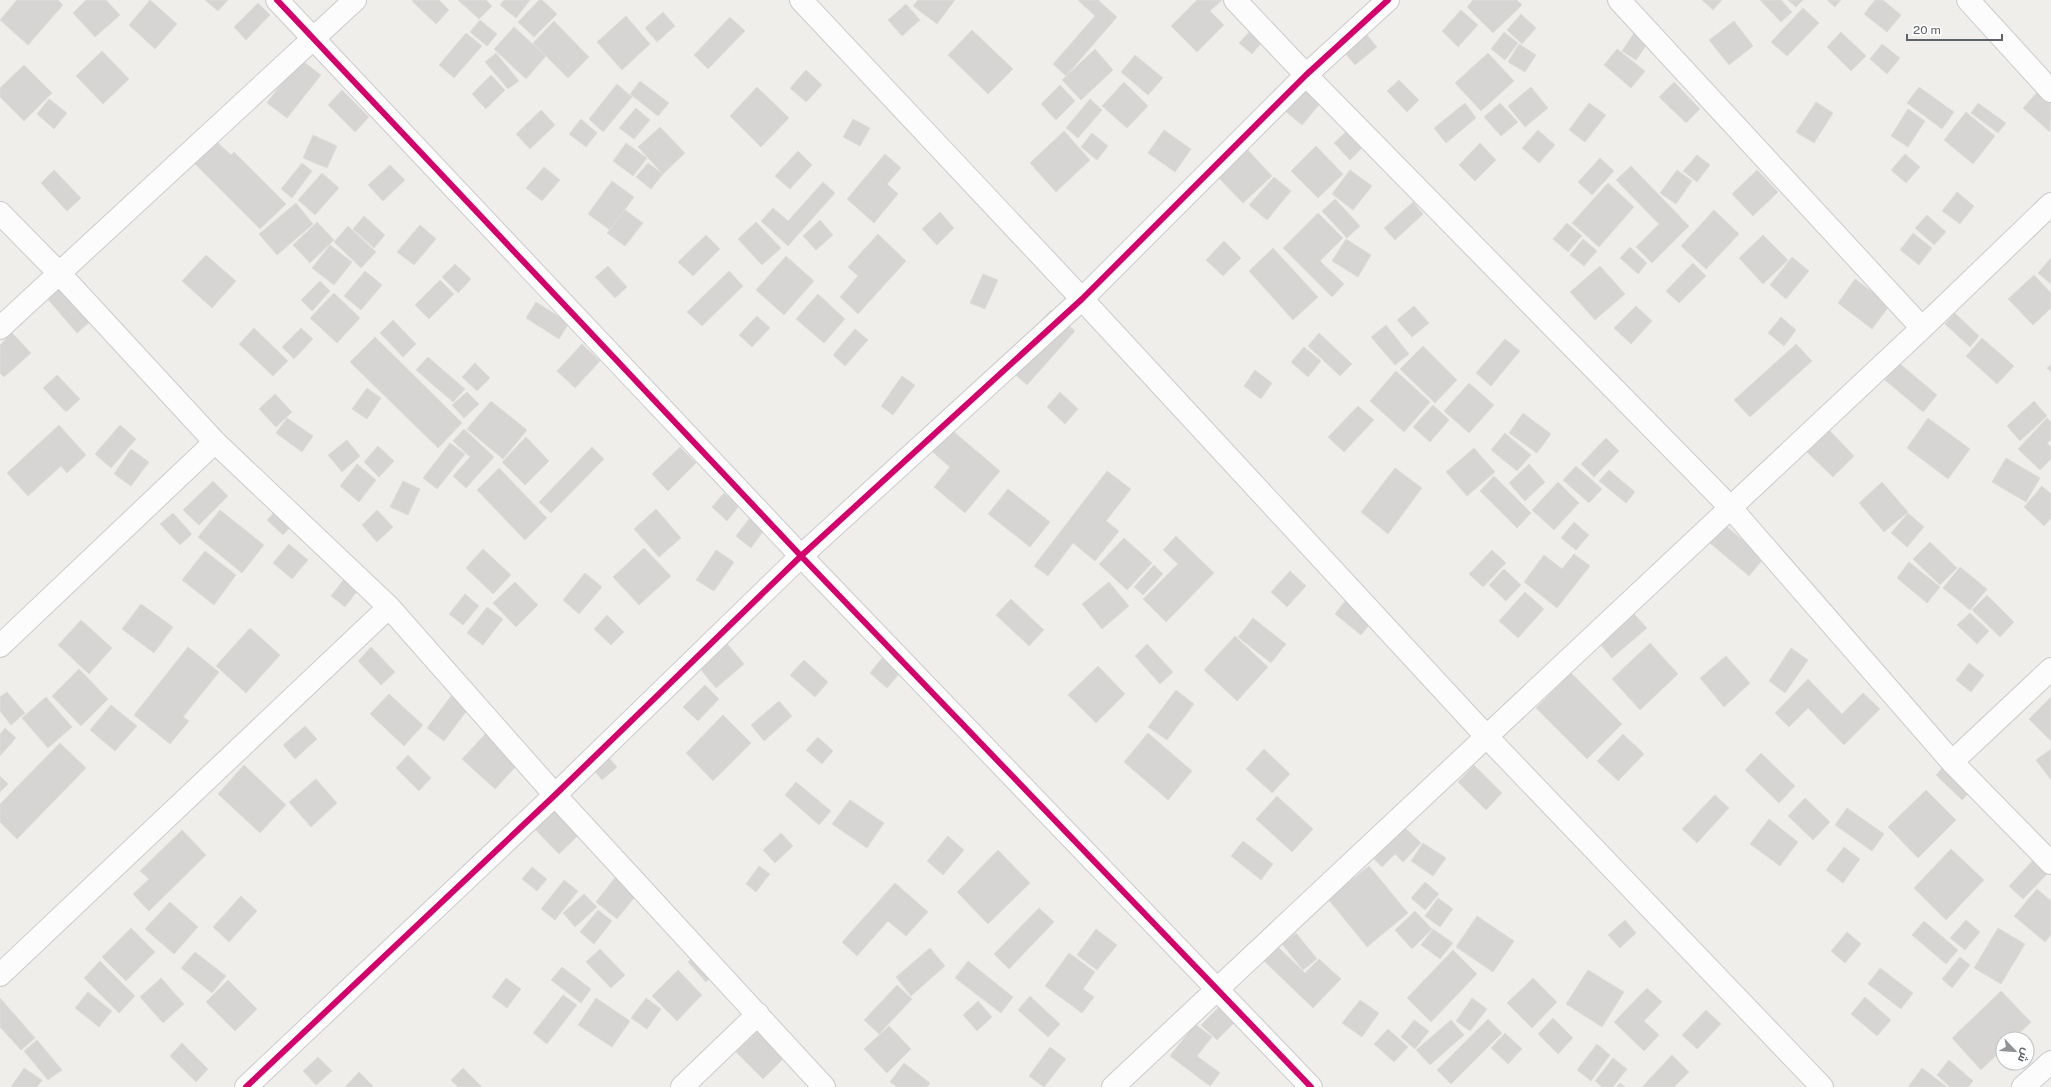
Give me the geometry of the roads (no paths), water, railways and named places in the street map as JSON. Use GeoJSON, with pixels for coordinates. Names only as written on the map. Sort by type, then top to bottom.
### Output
{"type":"FeatureCollection","features":[{"type":"Feature","properties":{"kind":"street"},"geometry":{"type":"LineString","coordinates":[[277,0],[315,38],[801,556],[1311,1087]]}},
{"type":"Feature","properties":{"kind":"street"},"geometry":{"type":"LineString","coordinates":[[0,328],[355,0]]}},
{"type":"Feature","properties":{"kind":"street"},"geometry":{"type":"LineString","coordinates":[[800,0],[1082,299],[1487,737],[1822,1087]]}},
{"type":"Feature","properties":{"kind":"street"},"geometry":{"type":"LineString","coordinates":[[1235,0],[1306,75],[1730,507],[1952,762],[2051,863]]}},
{"type":"Feature","properties":{"kind":"street"},"geometry":{"type":"LineString","coordinates":[[246,1087],[555,795],[801,556],[1082,299],[1306,75],[1388,0]]}},
{"type":"Feature","properties":{"kind":"street"},"geometry":{"type":"LineString","coordinates":[[1619,0],[1922,328]]}},
{"type":"Feature","properties":{"kind":"street"},"geometry":{"type":"LineString","coordinates":[[1968,0],[2051,91]]}},
{"type":"Feature","properties":{"kind":"street"},"geometry":{"type":"LineString","coordinates":[[1113,1087],[1922,328],[2051,204]]}},
{"type":"Feature","properties":{"kind":"street"},"geometry":{"type":"LineString","coordinates":[[0,214],[59,273],[215,442],[389,607],[555,795],[824,1087]]}},
{"type":"Feature","properties":{"kind":"street"},"geometry":{"type":"LineString","coordinates":[[0,646],[215,442]]}},
{"type":"Feature","properties":{"kind":"street"},"geometry":{"type":"LineString","coordinates":[[0,975],[389,607]]}},
{"type":"Feature","properties":{"kind":"street"},"geometry":{"type":"LineString","coordinates":[[1952,762],[2051,669]]}},
{"type":"Feature","properties":{"kind":"street"},"geometry":{"type":"LineString","coordinates":[[682,1087],[758,1014]]}},
{"type":"Feature","properties":{"kind":"street"},"geometry":{"type":"LineString","coordinates":[[2023,1087],[2051,1062]]}}]}
